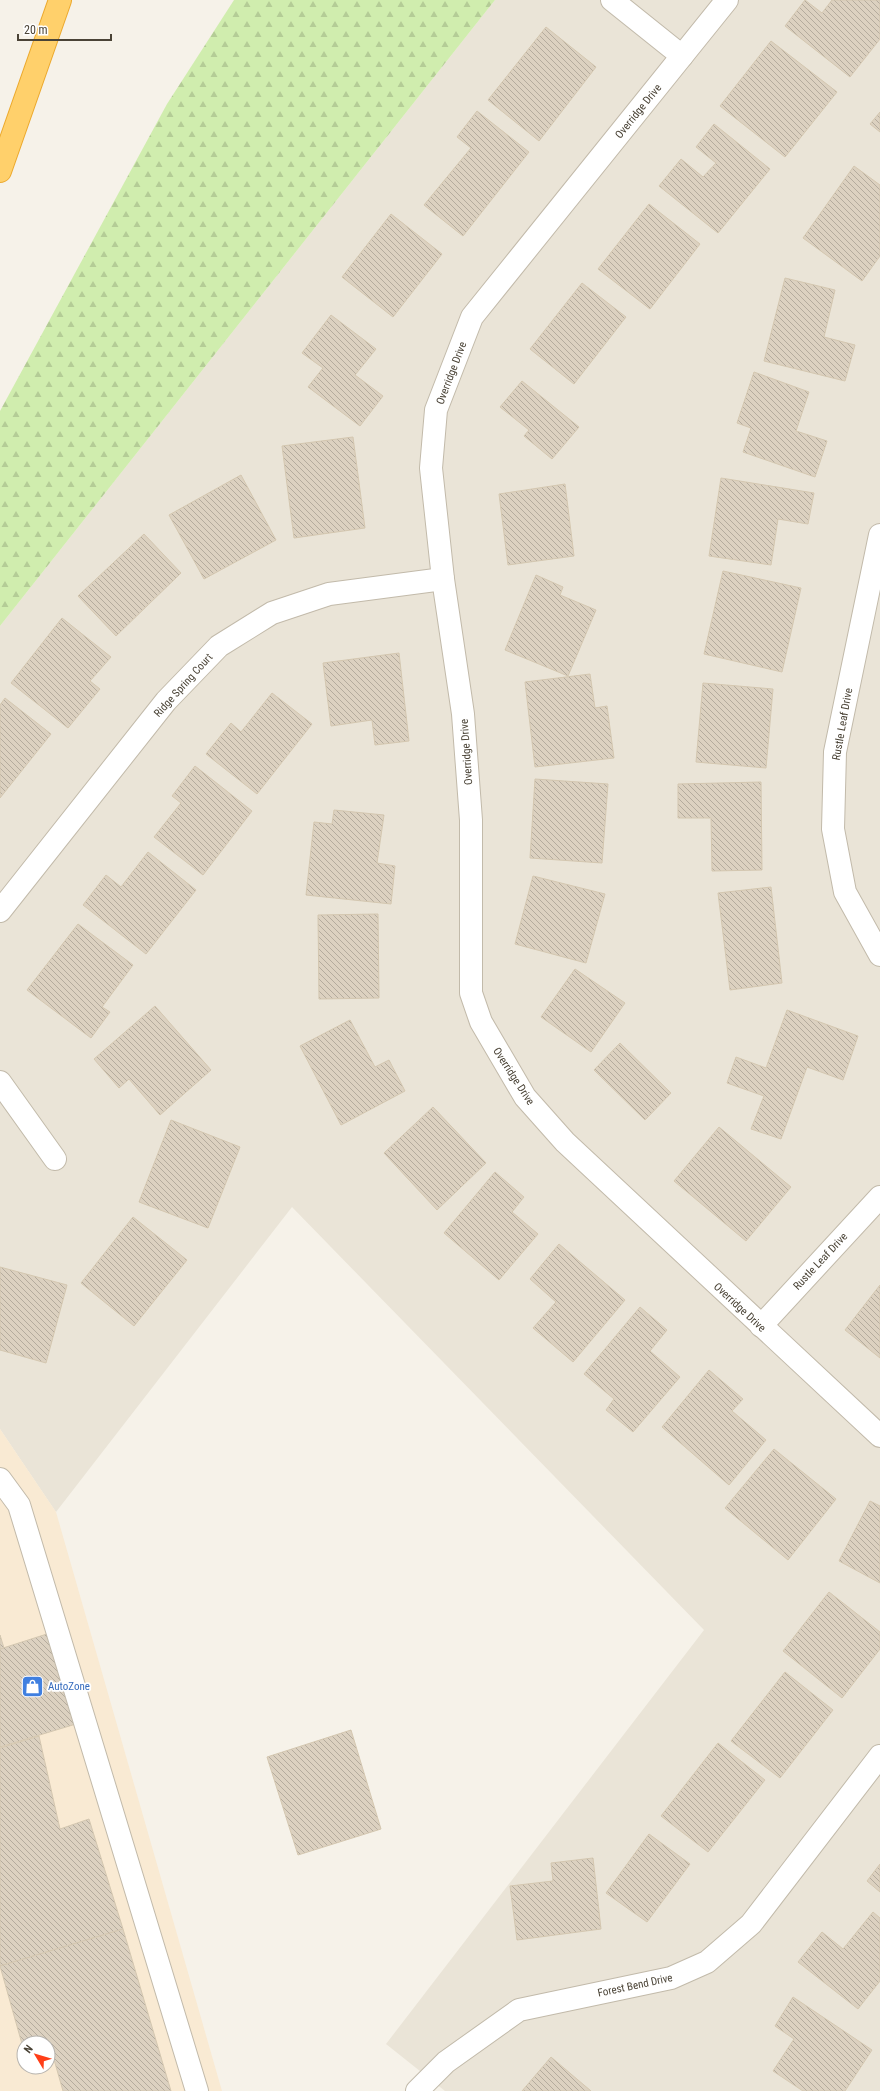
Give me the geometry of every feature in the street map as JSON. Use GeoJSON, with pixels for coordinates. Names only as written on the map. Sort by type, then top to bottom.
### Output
{"type":"FeatureCollection","features":[{"type":"Feature","properties":{"kind":"highway"},"geometry":{"type":"LineString","coordinates":[[0,171],[60,0]]}},
{"type":"Feature","properties":{"kind":"street"},"geometry":{"type":"LineString","coordinates":[[612,0],[682,56]]}},
{"type":"Feature","properties":{"kind":"street","name":"Overridge Drive"},"geometry":{"type":"LineString","coordinates":[[727,0],[472,317],[436,410],[431,468],[443,579],[463,714],[471,820],[471,993],[481,1022],[525,1097],[565,1142],[880,1436]]}},
{"type":"Feature","properties":{"kind":"street","name":"Rustle Leaf Drive"},"geometry":{"type":"LineString","coordinates":[[880,535],[835,752],[833,829],[845,892],[880,955]]}},
{"type":"Feature","properties":{"kind":"street","name":"Ridge Spring Court"},"geometry":{"type":"LineString","coordinates":[[0,911],[166,701],[219,646],[272,613],[329,594],[443,579]]}},
{"type":"Feature","properties":{"kind":"street"},"geometry":{"type":"LineString","coordinates":[[0,1082],[55,1159]]}},
{"type":"Feature","properties":{"kind":"street","name":"Rustle Leaf Drive"},"geometry":{"type":"LineString","coordinates":[[761,1326],[880,1197]]}},
{"type":"Feature","properties":{"kind":"street"},"geometry":{"type":"LineString","coordinates":[[0,1479],[19,1505],[197,2091]]}},
{"type":"Feature","properties":{"kind":"street","name":"Forest Bend Drive"},"geometry":{"type":"LineString","coordinates":[[417,2091],[446,2062],[519,2010],[672,1978],[707,1962],[751,1924],[880,1756]]}},
{"type":"Feature","properties":{"kind":"shaded area"},"geometry":{"type":"Polygon","coordinates":[[[495,0],[880,0],[880,2091],[445,2091],[386,2044],[704,1630],[292,1207],[56,1512],[0,1429],[0,626],[495,0]]]}},
{"type":"Feature","properties":{"kind":"shaded area"},"geometry":{"type":"Polygon","coordinates":[[[0,1429],[56,1512],[222,2091],[0,2091],[0,1429]]]}},
{"type":"Feature","properties":{"kind":"green space"},"geometry":{"type":"Polygon","coordinates":[[[234,0],[495,0],[0,626],[0,411],[167,104],[234,0]]]}},
{"type":"Feature","properties":{"kind":"building"},"geometry":{"type":"Polygon","coordinates":[[[805,0],[822,13],[832,0],[880,0],[880,39],[850,77],[785,26],[805,0]]]}},
{"type":"Feature","properties":{"kind":"building"},"geometry":{"type":"Polygon","coordinates":[[[546,27],[596,67],[539,141],[488,100],[546,27]]]}},
{"type":"Feature","properties":{"kind":"building"},"geometry":{"type":"Polygon","coordinates":[[[771,41],[837,92],[785,157],[720,106],[771,41]]]}},
{"type":"Feature","properties":{"kind":"building"},"geometry":{"type":"Polygon","coordinates":[[[477,111],[529,152],[463,236],[424,205],[471,148],[457,137],[477,111]]]}},
{"type":"Feature","properties":{"kind":"building"},"geometry":{"type":"Polygon","coordinates":[[[880,112],[880,132],[870,124],[880,112]]]}},
{"type":"Feature","properties":{"kind":"building"},"geometry":{"type":"Polygon","coordinates":[[[714,124],[770,169],[718,233],[659,186],[681,159],[703,177],[716,163],[696,147],[714,124]]]}},
{"type":"Feature","properties":{"kind":"building"},"geometry":{"type":"Polygon","coordinates":[[[854,166],[880,185],[880,256],[862,281],[803,238],[854,166]]]}},
{"type":"Feature","properties":{"kind":"building"},"geometry":{"type":"Polygon","coordinates":[[[649,204],[700,244],[650,309],[598,269],[649,204]]]}},
{"type":"Feature","properties":{"kind":"building"},"geometry":{"type":"Polygon","coordinates":[[[391,214],[442,254],[393,317],[342,277],[391,214]]]}},
{"type":"Feature","properties":{"kind":"building"},"geometry":{"type":"Polygon","coordinates":[[[785,278],[835,290],[824,337],[855,345],[845,381],[764,361],[785,278]]]}},
{"type":"Feature","properties":{"kind":"building"},"geometry":{"type":"Polygon","coordinates":[[[582,283],[626,317],[574,384],[530,349],[582,283]]]}},
{"type":"Feature","properties":{"kind":"building"},"geometry":{"type":"Polygon","coordinates":[[[331,315],[376,349],[355,375],[383,396],[360,426],[308,387],[323,368],[302,353],[331,315]]]}},
{"type":"Feature","properties":{"kind":"building"},"geometry":{"type":"Polygon","coordinates":[[[754,372],[809,392],[796,431],[827,441],[815,477],[743,452],[751,428],[737,423],[754,372]]]}},
{"type":"Feature","properties":{"kind":"building"},"geometry":{"type":"Polygon","coordinates":[[[522,381],[579,427],[552,459],[524,436],[529,430],[500,407],[522,381]]]}},
{"type":"Feature","properties":{"kind":"building"},"geometry":{"type":"Polygon","coordinates":[[[353,437],[365,528],[294,538],[282,446],[353,437]]]}},
{"type":"Feature","properties":{"kind":"building"},"geometry":{"type":"Polygon","coordinates":[[[241,475],[276,540],[204,579],[169,515],[241,475]]]}},
{"type":"Feature","properties":{"kind":"building"},"geometry":{"type":"Polygon","coordinates":[[[721,478],[814,493],[808,524],[778,519],[771,565],[709,556],[721,478]]]}},
{"type":"Feature","properties":{"kind":"building"},"geometry":{"type":"Polygon","coordinates":[[[565,484],[574,556],[508,565],[499,494],[565,484]]]}},
{"type":"Feature","properties":{"kind":"building"},"geometry":{"type":"Polygon","coordinates":[[[144,534],[181,573],[116,636],[78,596],[144,534]]]}},
{"type":"Feature","properties":{"kind":"building"},"geometry":{"type":"Polygon","coordinates":[[[723,571],[801,588],[782,672],[704,654],[723,571]]]}},
{"type":"Feature","properties":{"kind":"building"},"geometry":{"type":"Polygon","coordinates":[[[536,575],[563,587],[560,595],[596,610],[568,676],[505,650],[536,575]]]}},
{"type":"Feature","properties":{"kind":"building"},"geometry":{"type":"Polygon","coordinates":[[[62,618],[111,657],[90,681],[100,689],[68,728],[11,683],[62,618]]]}},
{"type":"Feature","properties":{"kind":"building"},"geometry":{"type":"Polygon","coordinates":[[[399,653],[409,741],[375,745],[372,720],[331,726],[323,663],[399,653]]]}},
{"type":"Feature","properties":{"kind":"building"},"geometry":{"type":"Polygon","coordinates":[[[590,674],[595,708],[607,706],[614,758],[535,767],[525,682],[590,674]]]}},
{"type":"Feature","properties":{"kind":"building"},"geometry":{"type":"Polygon","coordinates":[[[703,683],[773,689],[766,768],[696,762],[703,683]]]}},
{"type":"Feature","properties":{"kind":"building"},"geometry":{"type":"Polygon","coordinates":[[[272,693],[312,724],[257,794],[206,754],[231,723],[241,732],[272,693]]]}},
{"type":"Feature","properties":{"kind":"building"},"geometry":{"type":"Polygon","coordinates":[[[5,698],[51,734],[0,798],[0,705],[5,698]]]}},
{"type":"Feature","properties":{"kind":"building"},"geometry":{"type":"Polygon","coordinates":[[[195,766],[252,811],[203,875],[154,837],[181,803],[172,796],[195,766]]]}},
{"type":"Feature","properties":{"kind":"building"},"geometry":{"type":"Polygon","coordinates":[[[535,779],[608,784],[602,863],[530,858],[535,779]]]}},
{"type":"Feature","properties":{"kind":"building"},"geometry":{"type":"Polygon","coordinates":[[[761,782],[762,870],[712,871],[711,818],[678,818],[678,784],[761,782]]]}},
{"type":"Feature","properties":{"kind":"building"},"geometry":{"type":"Polygon","coordinates":[[[334,810],[384,815],[377,863],[395,866],[391,904],[306,895],[314,822],[332,824],[334,810]]]}},
{"type":"Feature","properties":{"kind":"building"},"geometry":{"type":"Polygon","coordinates":[[[148,852],[196,890],[146,954],[83,905],[106,875],[121,887],[148,852]]]}},
{"type":"Feature","properties":{"kind":"building"},"geometry":{"type":"Polygon","coordinates":[[[533,876],[605,894],[586,963],[515,944],[533,876]]]}},
{"type":"Feature","properties":{"kind":"building"},"geometry":{"type":"Polygon","coordinates":[[[771,887],[782,983],[730,990],[718,893],[771,887]]]}},
{"type":"Feature","properties":{"kind":"building"},"geometry":{"type":"Polygon","coordinates":[[[378,914],[379,998],[319,999],[318,915],[378,914]]]}},
{"type":"Feature","properties":{"kind":"building"},"geometry":{"type":"Polygon","coordinates":[[[78,924],[133,965],[102,1007],[110,1012],[91,1038],[27,990],[78,924]]]}},
{"type":"Feature","properties":{"kind":"building"},"geometry":{"type":"Polygon","coordinates":[[[575,969],[625,1003],[591,1052],[541,1017],[575,969]]]}},
{"type":"Feature","properties":{"kind":"building"},"geometry":{"type":"Polygon","coordinates":[[[155,1006],[211,1070],[160,1115],[129,1079],[119,1088],[94,1059],[155,1006]]]}},
{"type":"Feature","properties":{"kind":"building"},"geometry":{"type":"Polygon","coordinates":[[[787,1010],[858,1036],[843,1080],[807,1067],[781,1139],[751,1129],[764,1096],[727,1083],[736,1057],[766,1068],[787,1010]]]}},
{"type":"Feature","properties":{"kind":"building"},"geometry":{"type":"Polygon","coordinates":[[[350,1020],[375,1067],[389,1060],[405,1091],[341,1125],[300,1046],[350,1020]]]}},
{"type":"Feature","properties":{"kind":"building"},"geometry":{"type":"Polygon","coordinates":[[[620,1043],[671,1093],[645,1120],[594,1070],[620,1043]]]}},
{"type":"Feature","properties":{"kind":"building"},"geometry":{"type":"Polygon","coordinates":[[[433,1107],[486,1163],[437,1210],[384,1153],[433,1107]]]}},
{"type":"Feature","properties":{"kind":"building"},"geometry":{"type":"Polygon","coordinates":[[[171,1120],[240,1147],[208,1228],[139,1202],[171,1120]]]}},
{"type":"Feature","properties":{"kind":"building"},"geometry":{"type":"Polygon","coordinates":[[[719,1127],[791,1187],[746,1241],[674,1181],[719,1127]]]}},
{"type":"Feature","properties":{"kind":"building"},"geometry":{"type":"Polygon","coordinates":[[[495,1172],[524,1197],[512,1212],[538,1234],[499,1280],[444,1233],[495,1172]]]}},
{"type":"Feature","properties":{"kind":"building"},"geometry":{"type":"Polygon","coordinates":[[[133,1217],[187,1260],[134,1326],[81,1283],[133,1217]]]}},
{"type":"Feature","properties":{"kind":"building"},"geometry":{"type":"Polygon","coordinates":[[[559,1244],[625,1300],[573,1362],[533,1328],[556,1302],[530,1279],[559,1244]]]}},
{"type":"Feature","properties":{"kind":"building"},"geometry":{"type":"Polygon","coordinates":[[[0,1267],[67,1285],[46,1363],[0,1350],[0,1267]]]}},
{"type":"Feature","properties":{"kind":"building"},"geometry":{"type":"Polygon","coordinates":[[[880,1285],[880,1358],[845,1330],[880,1285]]]}},
{"type":"Feature","properties":{"kind":"building"},"geometry":{"type":"Polygon","coordinates":[[[640,1307],[667,1330],[650,1351],[680,1377],[633,1432],[606,1410],[614,1399],[584,1374],[640,1307]]]}},
{"type":"Feature","properties":{"kind":"building"},"geometry":{"type":"Polygon","coordinates":[[[709,1370],[743,1399],[732,1411],[766,1440],[729,1485],[662,1427],[709,1370]]]}},
{"type":"Feature","properties":{"kind":"building"},"geometry":{"type":"Polygon","coordinates":[[[774,1449],[836,1499],[788,1560],[725,1508],[774,1449]]]}},
{"type":"Feature","properties":{"kind":"building"},"geometry":{"type":"Polygon","coordinates":[[[870,1501],[880,1506],[880,1583],[839,1561],[870,1501]]]}},
{"type":"Feature","properties":{"kind":"building"},"geometry":{"type":"Polygon","coordinates":[[[829,1592],[880,1632],[880,1649],[842,1698],[783,1651],[829,1592]]]}},
{"type":"Feature","properties":{"kind":"building","name":"AutoZone"},"geometry":{"type":"Polygon","coordinates":[[[50,1633],[76,1724],[0,1747],[0,1649],[50,1633]]]}},
{"type":"Feature","properties":{"kind":"building"},"geometry":{"type":"Polygon","coordinates":[[[0,1635],[4,1648],[0,1649],[0,1635]]]}},
{"type":"Feature","properties":{"kind":"building"},"geometry":{"type":"Polygon","coordinates":[[[785,1672],[833,1710],[780,1778],[731,1741],[785,1672]]]}},
{"type":"Feature","properties":{"kind":"building"},"geometry":{"type":"Polygon","coordinates":[[[351,1730],[381,1829],[298,1855],[267,1757],[351,1730]]]}},
{"type":"Feature","properties":{"kind":"building"},"geometry":{"type":"Polygon","coordinates":[[[39,1736],[60,1829],[89,1819],[123,1929],[0,1966],[0,1748],[39,1736]]]}},
{"type":"Feature","properties":{"kind":"building"},"geometry":{"type":"Polygon","coordinates":[[[718,1743],[765,1780],[708,1852],[661,1816],[718,1743]]]}},
{"type":"Feature","properties":{"kind":"building"},"geometry":{"type":"Polygon","coordinates":[[[649,1834],[690,1864],[647,1922],[606,1893],[649,1834]]]}},
{"type":"Feature","properties":{"kind":"building"},"geometry":{"type":"Polygon","coordinates":[[[593,1858],[601,1929],[517,1940],[510,1886],[553,1881],[551,1863],[593,1858]]]}},
{"type":"Feature","properties":{"kind":"building"},"geometry":{"type":"Polygon","coordinates":[[[880,1864],[880,1892],[867,1881],[880,1864]]]}},
{"type":"Feature","properties":{"kind":"building"},"geometry":{"type":"Polygon","coordinates":[[[873,1912],[880,1918],[880,1981],[858,2009],[798,1962],[822,1932],[843,1949],[873,1912]]]}},
{"type":"Feature","properties":{"kind":"building"},"geometry":{"type":"Polygon","coordinates":[[[123,1929],[171,2091],[63,2091],[56,2066],[56,2035],[19,2035],[0,1966],[123,1929]]]}},
{"type":"Feature","properties":{"kind":"building"},"geometry":{"type":"Polygon","coordinates":[[[793,1997],[872,2050],[845,2091],[803,2091],[773,2071],[794,2039],[775,2026],[793,1997]]]}},
{"type":"Feature","properties":{"kind":"building"},"geometry":{"type":"Polygon","coordinates":[[[551,2057],[591,2091],[522,2091],[551,2057]]]}},
{"type":"Feature","properties":{"kind":"place","name":"AutoZone"},"geometry":{"type":"Point","coordinates":[33,1686]}}]}
